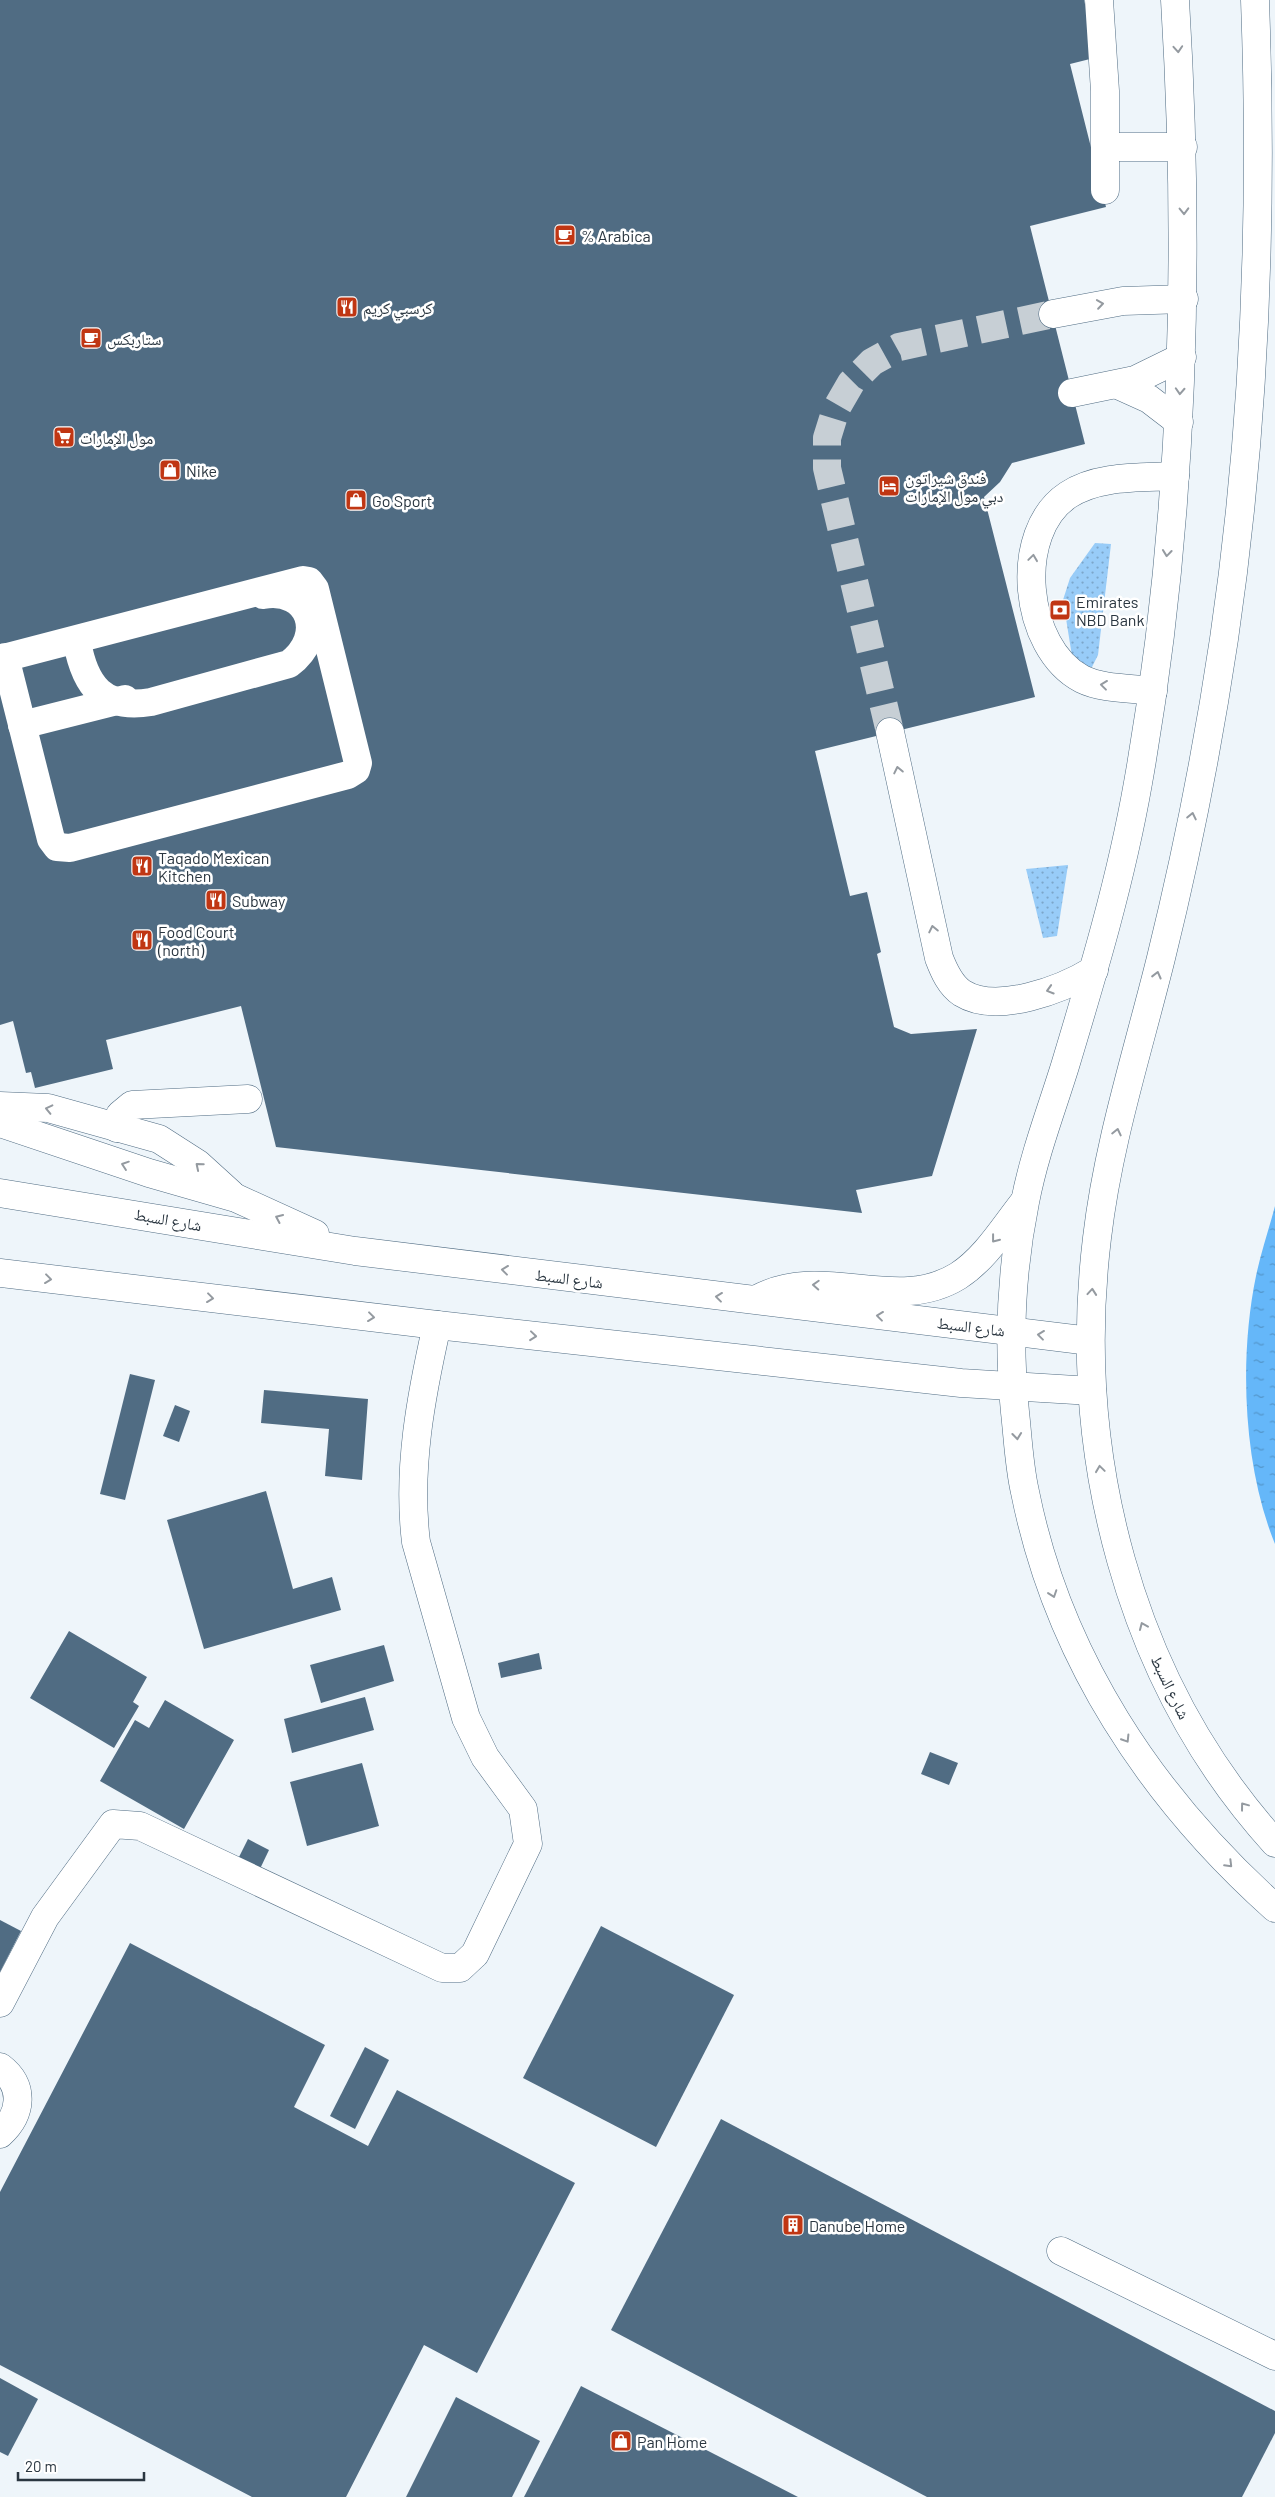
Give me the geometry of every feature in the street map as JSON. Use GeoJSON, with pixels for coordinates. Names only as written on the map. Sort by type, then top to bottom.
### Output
{"type":"FeatureCollection","features":[{"type":"Feature","properties":{"kind":"street"},"geometry":{"type":"LineString","coordinates":[[1099,0],[1106,147],[1105,190]]}},
{"type":"Feature","properties":{"kind":"street"},"geometry":{"type":"LineString","coordinates":[[1175,0],[1183,147],[1184,299],[1175,476],[1153,691],[1133,806],[1115,890],[1094,970],[1039,1144],[1025,1200],[1012,1290],[1013,1388],[1024,1488],[1037,1544],[1055,1599],[1077,1652],[1104,1703],[1135,1752],[1169,1799],[1207,1842],[1275,1908]]}},
{"type":"Feature","properties":{"kind":"street"},"geometry":{"type":"LineString","coordinates":[[1090,1341],[1097,1235],[1107,1174],[1171,918],[1200,779],[1224,638],[1238,525],[1253,356],[1258,221],[1258,86],[1255,0]]}},
{"type":"Feature","properties":{"kind":"street"},"geometry":{"type":"LineString","coordinates":[[1106,147],[1183,147]]}},
{"type":"Feature","properties":{"kind":"street"},"geometry":{"type":"LineString","coordinates":[[1052,314],[1123,301],[1184,299]]}},
{"type":"Feature","properties":{"kind":"street"},"geometry":{"type":"LineString","coordinates":[[1072,393],[1118,385],[1151,373],[1182,356]]}},
{"type":"Feature","properties":{"kind":"street"},"geometry":{"type":"LineString","coordinates":[[1118,385],[1149,399],[1179,422]]}},
{"type":"Feature","properties":{"kind":"street"},"geometry":{"type":"LineString","coordinates":[[1153,691],[1094,684],[1080,678],[1059,661],[1044,639],[1032,599],[1032,556],[1046,516],[1068,495],[1095,482],[1175,476]]}},
{"type":"Feature","properties":{"kind":"street"},"geometry":{"type":"LineString","coordinates":[[303,580],[309,581],[315,589],[358,763],[352,774],[64,849],[53,843],[3,660],[303,580]]}},
{"type":"Feature","properties":{"kind":"street"},"geometry":{"type":"LineString","coordinates":[[3,660],[273,593],[286,595],[296,601],[304,610],[310,635],[302,653]]}},
{"type":"Feature","properties":{"kind":"street"},"geometry":{"type":"LineString","coordinates":[[77,642],[81,662],[89,680],[103,695],[115,701]]}},
{"type":"Feature","properties":{"kind":"street"},"geometry":{"type":"LineString","coordinates":[[22,725],[330,646]]}},
{"type":"Feature","properties":{"kind":"street"},"geometry":{"type":"LineString","coordinates":[[890,732],[939,958],[947,978],[962,993],[982,1000],[1002,1000],[1050,991],[1073,982],[1094,970]]}},
{"type":"Feature","properties":{"kind":"street"},"geometry":{"type":"LineString","coordinates":[[117,1128],[120,1115],[132,1105],[248,1099]]}},
{"type":"Feature","properties":{"kind":"street"},"geometry":{"type":"LineString","coordinates":[[0,1106],[48,1108],[159,1139],[198,1164],[236,1198]]}},
{"type":"Feature","properties":{"kind":"street"},"geometry":{"type":"LineString","coordinates":[[0,1123],[149,1173],[236,1198],[355,1251]]}},
{"type":"Feature","properties":{"kind":"street","name":"شارع السبط"},"geometry":{"type":"LineString","coordinates":[[0,1193],[355,1251],[1090,1341],[1092,1391],[1104,1491],[1116,1551],[1137,1611],[1162,1671],[1191,1727],[1226,1781],[1275,1844]]}},
{"type":"Feature","properties":{"kind":"street"},"geometry":{"type":"LineString","coordinates":[[753,1301],[772,1291],[812,1284],[890,1291],[913,1291],[936,1286],[957,1276],[981,1257],[1025,1200]]}},
{"type":"Feature","properties":{"kind":"street"},"geometry":{"type":"LineString","coordinates":[[0,1272],[437,1325],[1013,1388],[1092,1391]]}},
{"type":"Feature","properties":{"kind":"street"},"geometry":{"type":"LineString","coordinates":[[0,2003],[44,1917],[113,1824],[140,1826],[442,1968],[460,1968],[475,1954],[528,1844],[522,1809],[485,1757],[466,1718],[416,1542],[414,1472],[420,1413],[437,1325]]}},
{"type":"Feature","properties":{"kind":"street"},"geometry":{"type":"LineString","coordinates":[[0,2067],[16,2084],[19,2098],[17,2113],[10,2126],[0,2134]]}},
{"type":"Feature","properties":{"kind":"street"},"geometry":{"type":"LineString","coordinates":[[1062,2251],[1275,2356]]}},
{"type":"Feature","properties":{"kind":"shaded area"},"geometry":{"type":"Polygon","coordinates":[[[1095,543],[1111,544],[1098,655],[1092,667],[1085,668],[1072,656],[1063,600],[1070,578],[1095,543]]]}},
{"type":"Feature","properties":{"kind":"shaded area"},"geometry":{"type":"Polygon","coordinates":[[[1068,865],[1057,936],[1043,938],[1026,869],[1068,865]]]}},
{"type":"Feature","properties":{"kind":"water"},"geometry":{"type":"Polygon","coordinates":[[[1275,1206],[1275,1544],[1264,1513],[1250,1447],[1246,1376],[1247,1342],[1256,1276],[1275,1206]]]}},
{"type":"Feature","properties":{"kind":"building"},"geometry":{"type":"Polygon","coordinates":[[[0,0],[1084,0],[1098,57],[1070,64],[1106,207],[1030,226],[1085,444],[1012,463],[1000,482],[984,497],[1035,697],[815,751],[850,896],[867,892],[881,952],[877,954],[894,1027],[911,1034],[977,1029],[932,1176],[856,1190],[862,1213],[276,1147],[241,1006],[106,1040],[113,1069],[35,1088],[31,1072],[26,1073],[13,1021],[0,1025],[0,0]]]}},
{"type":"Feature","properties":{"kind":"building"},"geometry":{"type":"Polygon","coordinates":[[[130,1374],[155,1380],[125,1500],[100,1494],[130,1374]]]}},
{"type":"Feature","properties":{"kind":"building"},"geometry":{"type":"Polygon","coordinates":[[[264,1390],[368,1399],[362,1480],[325,1476],[329,1429],[261,1423],[264,1390]]]}},
{"type":"Feature","properties":{"kind":"building"},"geometry":{"type":"Polygon","coordinates":[[[175,1405],[190,1411],[179,1442],[163,1436],[175,1405]]]}},
{"type":"Feature","properties":{"kind":"building"},"geometry":{"type":"Polygon","coordinates":[[[266,1491],[293,1589],[332,1577],[341,1610],[204,1649],[167,1520],[266,1491]]]}},
{"type":"Feature","properties":{"kind":"building"},"geometry":{"type":"Polygon","coordinates":[[[69,1631],[147,1677],[133,1702],[139,1706],[114,1748],[30,1698],[69,1631]]]}},
{"type":"Feature","properties":{"kind":"building"},"geometry":{"type":"Polygon","coordinates":[[[384,1645],[394,1681],[321,1703],[310,1665],[384,1645]]]}},
{"type":"Feature","properties":{"kind":"building"},"geometry":{"type":"Polygon","coordinates":[[[539,1653],[542,1669],[501,1678],[498,1663],[539,1653]]]}},
{"type":"Feature","properties":{"kind":"building"},"geometry":{"type":"Polygon","coordinates":[[[365,1697],[374,1730],[292,1753],[284,1719],[365,1697]]]}},
{"type":"Feature","properties":{"kind":"building"},"geometry":{"type":"Polygon","coordinates":[[[165,1700],[234,1740],[184,1829],[100,1781],[135,1720],[149,1728],[165,1700]]]}},
{"type":"Feature","properties":{"kind":"building"},"geometry":{"type":"Polygon","coordinates":[[[930,1752],[958,1763],[949,1785],[921,1774],[930,1752]]]}},
{"type":"Feature","properties":{"kind":"building"},"geometry":{"type":"Polygon","coordinates":[[[362,1763],[379,1826],[307,1846],[290,1782],[362,1763]]]}},
{"type":"Feature","properties":{"kind":"building"},"geometry":{"type":"Polygon","coordinates":[[[248,1839],[269,1850],[258,1873],[236,1863],[248,1839]]]}},
{"type":"Feature","properties":{"kind":"building"},"geometry":{"type":"Polygon","coordinates":[[[0,1920],[21,1931],[0,1972],[0,1920]]]}},
{"type":"Feature","properties":{"kind":"building"},"geometry":{"type":"Polygon","coordinates":[[[601,1926],[734,1995],[656,2147],[523,2078],[601,1926]]]}},
{"type":"Feature","properties":{"kind":"building"},"geometry":{"type":"Polygon","coordinates":[[[130,1943],[325,2045],[294,2107],[368,2146],[397,2090],[575,2183],[477,2373],[424,2345],[346,2497],[252,2497],[0,2365],[0,2192],[130,1943]]]}},
{"type":"Feature","properties":{"kind":"building"},"geometry":{"type":"Polygon","coordinates":[[[365,2047],[389,2060],[355,2129],[330,2116],[365,2047]]]}},
{"type":"Feature","properties":{"kind":"building","name":"Danube Home"},"geometry":{"type":"Polygon","coordinates":[[[721,2119],[1275,2411],[1275,2433],[1242,2497],[927,2497],[611,2330],[721,2119]]]}},
{"type":"Feature","properties":{"kind":"building"},"geometry":{"type":"Polygon","coordinates":[[[0,2378],[38,2399],[8,2456],[0,2452],[0,2378]]]}},
{"type":"Feature","properties":{"kind":"building","name":"Pan Home"},"geometry":{"type":"Polygon","coordinates":[[[581,2386],[798,2497],[524,2497],[581,2386]]]}},
{"type":"Feature","properties":{"kind":"building"},"geometry":{"type":"Polygon","coordinates":[[[456,2397],[540,2441],[512,2497],[406,2497],[456,2397]]]}},
{"type":"Feature","properties":{"kind":"tunnel"},"geometry":{"type":"LineString","coordinates":[[890,732],[827,468],[827,438],[836,409],[851,383],[872,362],[899,347],[1053,314]]}},
{"type":"Feature","properties":{"kind":"place","name":"% Arabica"},"geometry":{"type":"Point","coordinates":[565,235]}},
{"type":"Feature","properties":{"kind":"place","name":"كرسبي كريم"},"geometry":{"type":"Point","coordinates":[347,307]}},
{"type":"Feature","properties":{"kind":"place","name":"ستاربكس"},"geometry":{"type":"Point","coordinates":[91,338]}},
{"type":"Feature","properties":{"kind":"place","name":"مول الإمارات"},"geometry":{"type":"Point","coordinates":[64,437]}},
{"type":"Feature","properties":{"kind":"place","name":"Nike"},"geometry":{"type":"Point","coordinates":[170,470]}},
{"type":"Feature","properties":{"kind":"place","name":"فندق شيراتون دبي مول الإمارات"},"geometry":{"type":"Point","coordinates":[889,486]}},
{"type":"Feature","properties":{"kind":"place","name":"Go Sport"},"geometry":{"type":"Point","coordinates":[356,500]}},
{"type":"Feature","properties":{"kind":"place","name":"Emirates NBD Bank"},"geometry":{"type":"Point","coordinates":[1060,610]}},
{"type":"Feature","properties":{"kind":"place","name":"Taqado Mexican Kitchen"},"geometry":{"type":"Point","coordinates":[142,866]}},
{"type":"Feature","properties":{"kind":"place","name":"Subway"},"geometry":{"type":"Point","coordinates":[216,900]}},
{"type":"Feature","properties":{"kind":"place","name":"Food Court (north)"},"geometry":{"type":"Point","coordinates":[142,940]}},
{"type":"Feature","properties":{"kind":"place","name":"Danube Home"},"geometry":{"type":"Point","coordinates":[793,2225]}},
{"type":"Feature","properties":{"kind":"place","name":"Pan Home"},"geometry":{"type":"Point","coordinates":[621,2441]}}]}
